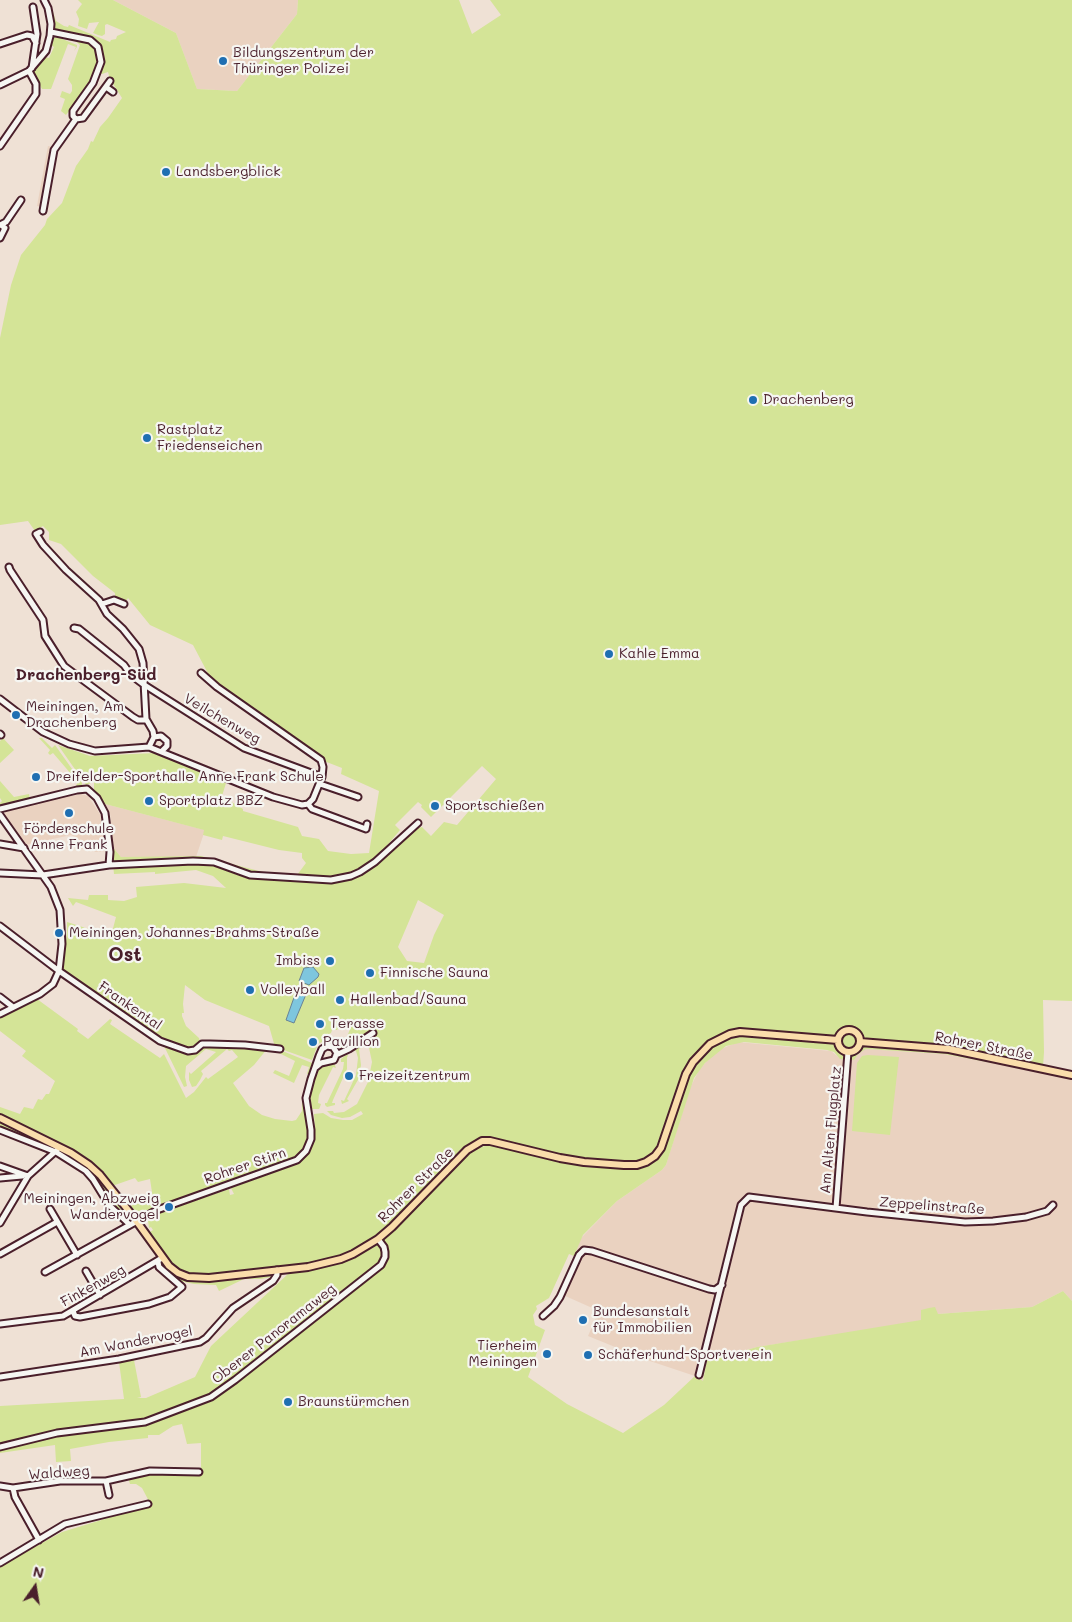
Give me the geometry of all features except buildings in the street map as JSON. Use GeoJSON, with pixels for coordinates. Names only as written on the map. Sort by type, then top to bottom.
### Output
{"type":"FeatureCollection","features":[{"type":"Feature","properties":{"kind":"main road"},"geometry":{"type":"LineString","coordinates":[[849,1030],[857,1033],[860,1042],[856,1050],[848,1052],[840,1048],[838,1040],[842,1032],[849,1030]]}},
{"type":"Feature","properties":{"kind":"main road","name":"Rohrer Straße"},"geometry":{"type":"LineString","coordinates":[[0,1118],[57,1150],[78,1157],[95,1170],[137,1221],[160,1260],[178,1273],[199,1279],[323,1264],[341,1259],[364,1248],[392,1227],[467,1150],[482,1141],[490,1141],[544,1155],[584,1162],[641,1164],[650,1160],[661,1148],[680,1088],[693,1062],[710,1044],[730,1034],[740,1032],[838,1040]]}},
{"type":"Feature","properties":{"kind":"main road","name":"Rohrer Straße"},"geometry":{"type":"LineString","coordinates":[[860,1042],[949,1049],[1072,1075]]}},
{"type":"Feature","properties":{"kind":"street"},"geometry":{"type":"LineString","coordinates":[[0,85],[31,70],[46,51],[51,32],[50,16],[44,0]]}},
{"type":"Feature","properties":{"kind":"street"},"geometry":{"type":"LineString","coordinates":[[0,146],[36,94],[36,84],[31,70],[38,34],[33,7]]}},
{"type":"Feature","properties":{"kind":"street"},"geometry":{"type":"LineString","coordinates":[[51,32],[90,40],[98,47],[101,62],[96,78],[73,111],[73,116],[76,119]]}},
{"type":"Feature","properties":{"kind":"street"},"geometry":{"type":"LineString","coordinates":[[0,44],[27,35],[32,36],[36,43]]}},
{"type":"Feature","properties":{"kind":"street"},"geometry":{"type":"LineString","coordinates":[[51,207],[44,208],[54,150],[76,119],[83,118],[110,81]]}},
{"type":"Feature","properties":{"kind":"street"},"geometry":{"type":"LineString","coordinates":[[106,86],[113,92]]}},
{"type":"Feature","properties":{"kind":"street"},"geometry":{"type":"LineString","coordinates":[[0,225],[6,222],[21,200]]}},
{"type":"Feature","properties":{"kind":"street"},"geometry":{"type":"LineString","coordinates":[[0,225],[5,228],[0,238]]}},
{"type":"Feature","properties":{"kind":"street"},"geometry":{"type":"LineString","coordinates":[[40,532],[36,534],[43,545],[102,604],[107,614],[123,629],[139,650],[143,664],[146,720],[153,731],[154,737],[149,747]]}},
{"type":"Feature","properties":{"kind":"street"},"geometry":{"type":"LineString","coordinates":[[9,567],[43,620],[45,636],[64,666],[133,717],[138,720],[146,720]]}},
{"type":"Feature","properties":{"kind":"street"},"geometry":{"type":"LineString","coordinates":[[102,604],[114,600],[124,604]]}},
{"type":"Feature","properties":{"kind":"street","name":"Veilchenweg"},"geometry":{"type":"LineString","coordinates":[[74,628],[79,629],[124,665],[131,675],[143,684],[244,748],[358,797]]}},
{"type":"Feature","properties":{"kind":"street","name":"Veilchenweg"},"geometry":{"type":"LineString","coordinates":[[201,673],[217,687],[321,760],[323,763],[321,780]]}},
{"type":"Feature","properties":{"kind":"street"},"geometry":{"type":"LineString","coordinates":[[0,699],[52,737],[95,751],[149,747],[273,797],[302,805],[308,804],[313,799],[321,780]]}},
{"type":"Feature","properties":{"kind":"street"},"geometry":{"type":"LineString","coordinates":[[154,737],[162,736],[167,741],[167,746],[162,751]]}},
{"type":"Feature","properties":{"kind":"street"},"geometry":{"type":"LineString","coordinates":[[0,809],[87,789],[97,798],[104,810],[110,852],[109,865]]}},
{"type":"Feature","properties":{"kind":"street"},"geometry":{"type":"LineString","coordinates":[[308,804],[312,808],[366,829],[367,824]]}},
{"type":"Feature","properties":{"kind":"street"},"geometry":{"type":"LineString","coordinates":[[0,815],[51,887],[60,910],[62,950],[59,970],[53,984],[49,988],[0,1014]]}},
{"type":"Feature","properties":{"kind":"street"},"geometry":{"type":"LineString","coordinates":[[0,873],[43,875],[109,865],[176,861],[214,862],[250,875],[331,880],[360,872],[375,862],[418,823]]}},
{"type":"Feature","properties":{"kind":"street"},"geometry":{"type":"LineString","coordinates":[[0,844],[24,848]]}},
{"type":"Feature","properties":{"kind":"street","name":"Frankental"},"geometry":{"type":"LineString","coordinates":[[0,926],[160,1041],[188,1051],[195,1050],[202,1044],[245,1045],[280,1049]]}},
{"type":"Feature","properties":{"kind":"street"},"geometry":{"type":"LineString","coordinates":[[0,997],[13,1007]]}},
{"type":"Feature","properties":{"kind":"street"},"geometry":{"type":"LineString","coordinates":[[316,1067],[321,1063],[332,1061],[336,1055],[349,1049],[372,1033]]}},
{"type":"Feature","properties":{"kind":"street","name":"Rohrer Stirn"},"geometry":{"type":"LineString","coordinates":[[45,1272],[166,1206],[287,1165],[300,1157],[306,1152],[311,1139],[306,1098],[321,1051],[324,1047],[333,1047],[336,1055]]}},
{"type":"Feature","properties":{"kind":"street","name":"Am Alten Flugplatz"},"geometry":{"type":"LineString","coordinates":[[699,1375],[741,1205],[746,1198],[756,1197],[836,1208],[848,1052]]}},
{"type":"Feature","properties":{"kind":"street"},"geometry":{"type":"LineString","coordinates":[[0,1130],[57,1150],[28,1176],[2,1215],[0,1223]]}},
{"type":"Feature","properties":{"kind":"street","name":"Rohrer Straße"},"geometry":{"type":"LineString","coordinates":[[57,1150],[90,1175],[109,1205],[130,1225]]}},
{"type":"Feature","properties":{"kind":"street"},"geometry":{"type":"LineString","coordinates":[[0,1166],[28,1176]]}},
{"type":"Feature","properties":{"kind":"street"},"geometry":{"type":"LineString","coordinates":[[0,1178],[28,1176]]}},
{"type":"Feature","properties":{"kind":"street","name":"Zeppelinstraße"},"geometry":{"type":"LineString","coordinates":[[836,1208],[980,1222],[1009,1220],[1038,1214],[1047,1211],[1053,1205]]}},
{"type":"Feature","properties":{"kind":"street"},"geometry":{"type":"LineString","coordinates":[[50,1209],[77,1255]]}},
{"type":"Feature","properties":{"kind":"street"},"geometry":{"type":"LineString","coordinates":[[0,1254],[57,1222]]}},
{"type":"Feature","properties":{"kind":"street","name":"Oberer Panoramaweg"},"geometry":{"type":"LineString","coordinates":[[0,1447],[57,1433],[145,1422],[211,1397],[381,1266],[385,1252],[378,1239]]}},
{"type":"Feature","properties":{"kind":"street"},"geometry":{"type":"LineString","coordinates":[[544,1316],[557,1302],[579,1254],[584,1250],[709,1289],[715,1290],[722,1285]]}},
{"type":"Feature","properties":{"kind":"street"},"geometry":{"type":"LineString","coordinates":[[73,1311],[75,1316],[80,1317],[149,1304],[170,1297],[182,1287],[159,1267],[160,1260]]}},
{"type":"Feature","properties":{"kind":"street","name":"Finkenweg"},"geometry":{"type":"LineString","coordinates":[[0,1324],[60,1316],[73,1311],[160,1260]]}},
{"type":"Feature","properties":{"kind":"street","name":"Am Wandervogel"},"geometry":{"type":"LineString","coordinates":[[0,1378],[57,1367],[119,1359],[200,1342],[206,1338],[233,1308],[273,1281],[277,1275],[277,1270]]}},
{"type":"Feature","properties":{"kind":"street"},"geometry":{"type":"LineString","coordinates":[[86,1271],[100,1295]]}},
{"type":"Feature","properties":{"kind":"street","name":"Waldweg"},"geometry":{"type":"LineString","coordinates":[[0,1486],[13,1488],[60,1481],[106,1481],[150,1470],[199,1472]]}},
{"type":"Feature","properties":{"kind":"street","name":"Waldweg"},"geometry":{"type":"LineString","coordinates":[[106,1481],[109,1495]]}},
{"type":"Feature","properties":{"kind":"street","name":"Waldweg"},"geometry":{"type":"LineString","coordinates":[[13,1488],[15,1496],[38,1540]]}},
{"type":"Feature","properties":{"kind":"street"},"geometry":{"type":"LineString","coordinates":[[0,1563],[65,1524],[148,1504]]}},
{"type":"Feature","properties":{"kind":"shaded area","name":"Bildungszentrum der Thüringer Polizei"},"geometry":{"type":"Polygon","coordinates":[[[113,0],[298,0],[297,14],[237,91],[197,89],[176,33],[113,0]]]}},
{"type":"Feature","properties":{"kind":"shaded area"},"geometry":{"type":"Polygon","coordinates":[[[48,146],[53,147],[42,207],[37,206],[48,146]]]}},
{"type":"Feature","properties":{"kind":"shaded area"},"geometry":{"type":"Polygon","coordinates":[[[71,793],[72,796],[81,794],[88,796],[100,814],[104,838],[106,838],[106,851],[96,852],[80,848],[79,840],[71,835],[25,845],[4,815],[5,811],[11,809],[71,793]]]}},
{"type":"Feature","properties":{"kind":"shaded area"},"geometry":{"type":"Polygon","coordinates":[[[105,804],[205,830],[196,857],[121,857],[111,845],[107,824],[111,823],[110,813],[105,804]]]}},
{"type":"Feature","properties":{"kind":"shaded area"},"geometry":{"type":"Polygon","coordinates":[[[738,1042],[831,1051],[841,1059],[855,1057],[866,1049],[944,1054],[1072,1078],[1072,1301],[1063,1291],[1032,1307],[938,1314],[925,1321],[757,1347],[729,1355],[708,1354],[703,1381],[695,1376],[647,1360],[588,1336],[599,1311],[563,1295],[579,1258],[574,1256],[581,1238],[617,1201],[662,1170],[666,1165],[690,1088],[699,1070],[712,1055],[738,1042]]]}},
{"type":"Feature","properties":{"kind":"green space"},"geometry":{"type":"Polygon","coordinates":[[[78,0],[113,0],[176,33],[197,89],[237,91],[297,14],[298,0],[459,0],[472,34],[501,15],[490,0],[1072,0],[1072,1001],[1043,1000],[1043,1067],[1072,1078],[944,1054],[866,1049],[858,1054],[854,1060],[840,1059],[834,1052],[827,1050],[744,1042],[726,1046],[705,1063],[694,1078],[666,1165],[662,1170],[617,1201],[583,1235],[574,1256],[569,1254],[549,1298],[536,1306],[537,1309],[533,1315],[535,1325],[545,1330],[528,1377],[567,1404],[623,1433],[664,1405],[695,1376],[703,1381],[708,1354],[729,1355],[757,1347],[921,1320],[921,1310],[935,1307],[938,1314],[1032,1307],[1063,1291],[1072,1301],[1072,1622],[0,1622],[0,1566],[62,1532],[151,1505],[142,1488],[136,1484],[130,1484],[128,1477],[145,1473],[201,1475],[201,1443],[187,1444],[182,1424],[173,1426],[159,1435],[148,1435],[148,1438],[70,1449],[71,1461],[56,1462],[55,1445],[0,1453],[0,1406],[124,1399],[119,1362],[134,1360],[141,1397],[137,1398],[146,1398],[195,1377],[211,1346],[288,1274],[273,1267],[203,1275],[185,1273],[172,1265],[158,1248],[150,1232],[153,1230],[151,1227],[149,1228],[148,1220],[154,1215],[229,1189],[230,1195],[234,1194],[231,1188],[299,1163],[307,1155],[315,1141],[314,1114],[323,1113],[331,1118],[352,1120],[363,1114],[361,1111],[350,1117],[342,1118],[331,1115],[327,1111],[333,1111],[334,1113],[344,1112],[357,1104],[368,1082],[372,1062],[368,1043],[364,1043],[364,1037],[344,1049],[340,1049],[352,1024],[346,1020],[343,1026],[341,1025],[337,1030],[332,1030],[327,1035],[326,1040],[318,1044],[312,1060],[275,1047],[269,1026],[205,1000],[185,985],[184,1013],[182,1013],[182,1016],[186,1026],[200,1041],[191,1050],[160,1039],[63,968],[67,922],[111,936],[116,917],[76,902],[73,906],[68,898],[88,900],[89,895],[108,895],[108,900],[124,901],[137,897],[136,887],[184,883],[226,888],[213,876],[196,870],[155,874],[155,872],[114,874],[111,845],[121,857],[201,856],[263,872],[297,875],[306,863],[302,858],[302,853],[279,850],[223,836],[222,840],[203,835],[204,830],[105,804],[94,790],[94,782],[86,785],[58,745],[90,756],[155,753],[226,783],[222,796],[243,809],[243,811],[298,827],[302,836],[319,839],[328,851],[351,854],[369,853],[379,791],[341,774],[342,768],[324,761],[212,681],[193,645],[150,625],[128,598],[125,603],[115,599],[115,593],[93,576],[61,544],[49,540],[49,532],[43,526],[35,531],[28,521],[0,525],[0,338],[11,285],[21,255],[45,225],[47,219],[62,203],[76,166],[88,149],[91,141],[93,142],[100,127],[122,98],[110,79],[108,72],[99,73],[102,64],[92,39],[53,28],[52,12],[56,21],[64,26],[68,27],[69,25],[110,42],[126,32],[107,24],[105,25],[105,34],[102,36],[93,33],[99,22],[89,23],[87,29],[78,26],[79,19],[76,12],[82,4],[78,0]],[[482,766],[431,817],[418,802],[395,825],[400,830],[375,860],[418,828],[422,827],[431,836],[444,822],[457,825],[496,779],[482,766]],[[418,900],[398,947],[407,961],[424,963],[434,935],[444,915],[418,900]],[[488,1137],[476,1140],[480,1147],[492,1145],[541,1158],[576,1164],[623,1168],[639,1167],[638,1162],[594,1160],[552,1154],[488,1137]]]}},
{"type":"Feature","properties":{"kind":"green space"},"geometry":{"type":"Polygon","coordinates":[[[53,37],[77,45],[77,47],[74,51],[76,47],[68,44],[51,89],[42,89],[34,74],[34,70],[45,57],[49,58],[54,47],[51,45],[53,37]]]}},
{"type":"Feature","properties":{"kind":"green space"},"geometry":{"type":"Polygon","coordinates":[[[73,39],[92,45],[96,51],[98,62],[94,75],[85,90],[66,115],[61,111],[65,99],[60,97],[62,91],[70,94],[72,91],[72,85],[68,79],[80,45],[73,39]]]}},
{"type":"Feature","properties":{"kind":"green space"},"geometry":{"type":"Polygon","coordinates":[[[3,738],[14,750],[0,763],[0,741],[3,738]]]}},
{"type":"Feature","properties":{"kind":"green space"},"geometry":{"type":"Polygon","coordinates":[[[39,738],[42,738],[52,748],[55,745],[82,783],[82,787],[78,788],[76,786],[78,782],[53,753],[50,755],[48,753],[50,750],[39,738]]]}},
{"type":"Feature","properties":{"kind":"green space"},"geometry":{"type":"Polygon","coordinates":[[[0,781],[14,797],[29,794],[30,799],[0,807],[2,801],[0,798],[0,781]]]}},
{"type":"Feature","properties":{"kind":"green space"},"geometry":{"type":"Polygon","coordinates":[[[37,999],[78,1029],[77,1031],[88,1039],[110,1019],[112,1020],[110,1024],[160,1058],[164,1054],[186,1098],[194,1092],[206,1077],[208,1079],[238,1057],[232,1050],[229,1051],[227,1049],[201,1071],[203,1074],[200,1080],[196,1086],[192,1087],[189,1080],[189,1072],[191,1074],[216,1052],[206,1049],[186,1066],[185,1077],[187,1086],[184,1087],[164,1046],[166,1043],[191,1053],[204,1045],[267,1049],[254,1065],[233,1083],[249,1106],[262,1115],[275,1119],[296,1120],[302,1111],[302,1099],[309,1127],[309,1138],[305,1149],[298,1157],[286,1163],[163,1205],[143,1215],[137,1215],[122,1198],[123,1196],[130,1206],[153,1199],[150,1179],[138,1182],[135,1178],[112,1186],[98,1168],[86,1158],[0,1116],[0,1107],[20,1114],[24,1107],[33,1109],[38,1099],[42,1100],[46,1094],[49,1094],[55,1081],[22,1056],[26,1051],[0,1031],[0,1018],[37,999]]]}},
{"type":"Feature","properties":{"kind":"green space"},"geometry":{"type":"Polygon","coordinates":[[[360,1046],[362,1048],[359,1049],[361,1065],[359,1078],[347,1099],[349,1101],[342,1104],[341,1100],[344,1101],[356,1075],[358,1058],[356,1051],[353,1050],[360,1046]]]}},
{"type":"Feature","properties":{"kind":"green space"},"geometry":{"type":"Polygon","coordinates":[[[280,1050],[312,1063],[309,1074],[307,1074],[309,1067],[302,1065],[294,1083],[273,1073],[275,1070],[289,1076],[295,1061],[279,1053],[280,1050]]]}},
{"type":"Feature","properties":{"kind":"green space"},"geometry":{"type":"Polygon","coordinates":[[[347,1054],[347,1069],[332,1103],[335,1103],[335,1105],[327,1107],[325,1103],[327,1103],[343,1069],[344,1062],[341,1062],[341,1059],[347,1054]]]}},
{"type":"Feature","properties":{"kind":"green space"},"geometry":{"type":"Polygon","coordinates":[[[862,1056],[899,1057],[890,1135],[852,1131],[857,1063],[862,1056]]]}},
{"type":"Feature","properties":{"kind":"green space"},"geometry":{"type":"Polygon","coordinates":[[[334,1063],[336,1068],[333,1067],[319,1095],[318,1103],[321,1104],[319,1109],[312,1109],[310,1105],[310,1091],[314,1075],[317,1075],[318,1073],[315,1072],[324,1064],[334,1063]]]}},
{"type":"Feature","properties":{"kind":"green space"},"geometry":{"type":"Polygon","coordinates":[[[0,1121],[54,1148],[52,1149],[0,1129],[0,1121]]]}},
{"type":"Feature","properties":{"kind":"green space"},"geometry":{"type":"Polygon","coordinates":[[[61,1151],[85,1165],[97,1176],[130,1221],[114,1208],[94,1179],[61,1151]]]}},
{"type":"Feature","properties":{"kind":"green space"},"geometry":{"type":"Polygon","coordinates":[[[162,1262],[175,1274],[194,1281],[270,1272],[271,1277],[244,1279],[219,1291],[216,1285],[194,1284],[175,1280],[160,1265],[162,1262]]]}},
{"type":"Feature","properties":{"kind":"water"},"geometry":{"type":"Polygon","coordinates":[[[313,967],[319,974],[318,977],[309,985],[299,981],[304,968],[313,967]]]}},
{"type":"Feature","properties":{"kind":"water"},"geometry":{"type":"Polygon","coordinates":[[[297,989],[307,992],[294,1023],[286,1020],[297,989]]]}},
{"type":"Feature","properties":{"kind":"place","name":"Bildungszentrum der Thüringer Polizei"},"geometry":{"type":"Point","coordinates":[223,61]}},
{"type":"Feature","properties":{"kind":"place","name":"Landsbergblick"},"geometry":{"type":"Point","coordinates":[166,172]}},
{"type":"Feature","properties":{"kind":"place","name":"Drachenberg"},"geometry":{"type":"Point","coordinates":[753,400]}},
{"type":"Feature","properties":{"kind":"place","name":"Rastplatz Friedenseichen"},"geometry":{"type":"Point","coordinates":[147,438]}},
{"type":"Feature","properties":{"kind":"place","name":"Kahle Emma"},"geometry":{"type":"Point","coordinates":[609,654]}},
{"type":"Feature","properties":{"kind":"place","name":"Meiningen, Am Drachenberg"},"geometry":{"type":"Point","coordinates":[16,715]}},
{"type":"Feature","properties":{"kind":"place","name":"Dreifelder-Sporthalle Anne Frank Schule"},"geometry":{"type":"Point","coordinates":[36,777]}},
{"type":"Feature","properties":{"kind":"place","name":"Sportplatz BBZ"},"geometry":{"type":"Point","coordinates":[149,801]}},
{"type":"Feature","properties":{"kind":"place","name":"Sportschießen"},"geometry":{"type":"Point","coordinates":[435,806]}},
{"type":"Feature","properties":{"kind":"place","name":"Förderschule Anne Frank"},"geometry":{"type":"Point","coordinates":[69,813]}},
{"type":"Feature","properties":{"kind":"place","name":"Meiningen, Johannes-Brahms-Straße"},"geometry":{"type":"Point","coordinates":[59,933]}},
{"type":"Feature","properties":{"kind":"place","name":"Imbiss"},"geometry":{"type":"Point","coordinates":[330,961]}},
{"type":"Feature","properties":{"kind":"place","name":"Finnische Sauna"},"geometry":{"type":"Point","coordinates":[370,973]}},
{"type":"Feature","properties":{"kind":"place","name":"Volleyball"},"geometry":{"type":"Point","coordinates":[250,990]}},
{"type":"Feature","properties":{"kind":"place","name":"Hallenbad/Sauna"},"geometry":{"type":"Point","coordinates":[340,1000]}},
{"type":"Feature","properties":{"kind":"place","name":"Terasse"},"geometry":{"type":"Point","coordinates":[320,1024]}},
{"type":"Feature","properties":{"kind":"place","name":"Pavillion"},"geometry":{"type":"Point","coordinates":[313,1042]}},
{"type":"Feature","properties":{"kind":"place","name":"Freizeitzentrum"},"geometry":{"type":"Point","coordinates":[349,1076]}},
{"type":"Feature","properties":{"kind":"place","name":"Meiningen, Abzweig Wandervogel"},"geometry":{"type":"Point","coordinates":[169,1207]}},
{"type":"Feature","properties":{"kind":"place","name":"Bundesanstalt für Immobilien"},"geometry":{"type":"Point","coordinates":[583,1320]}},
{"type":"Feature","properties":{"kind":"place","name":"Tierheim Meiningen"},"geometry":{"type":"Point","coordinates":[547,1354]}},
{"type":"Feature","properties":{"kind":"place","name":"Schäferhund-Sportverein"},"geometry":{"type":"Point","coordinates":[588,1355]}},
{"type":"Feature","properties":{"kind":"place","name":"Braunstürmchen"},"geometry":{"type":"Point","coordinates":[288,1402]}},
{"type":"Feature","properties":{"kind":"district","name":"Drachenberg-Süd"},"geometry":{"type":"Point","coordinates":[86,675]}},
{"type":"Feature","properties":{"kind":"district","name":"Ost"},"geometry":{"type":"Point","coordinates":[125,955]}}]}
